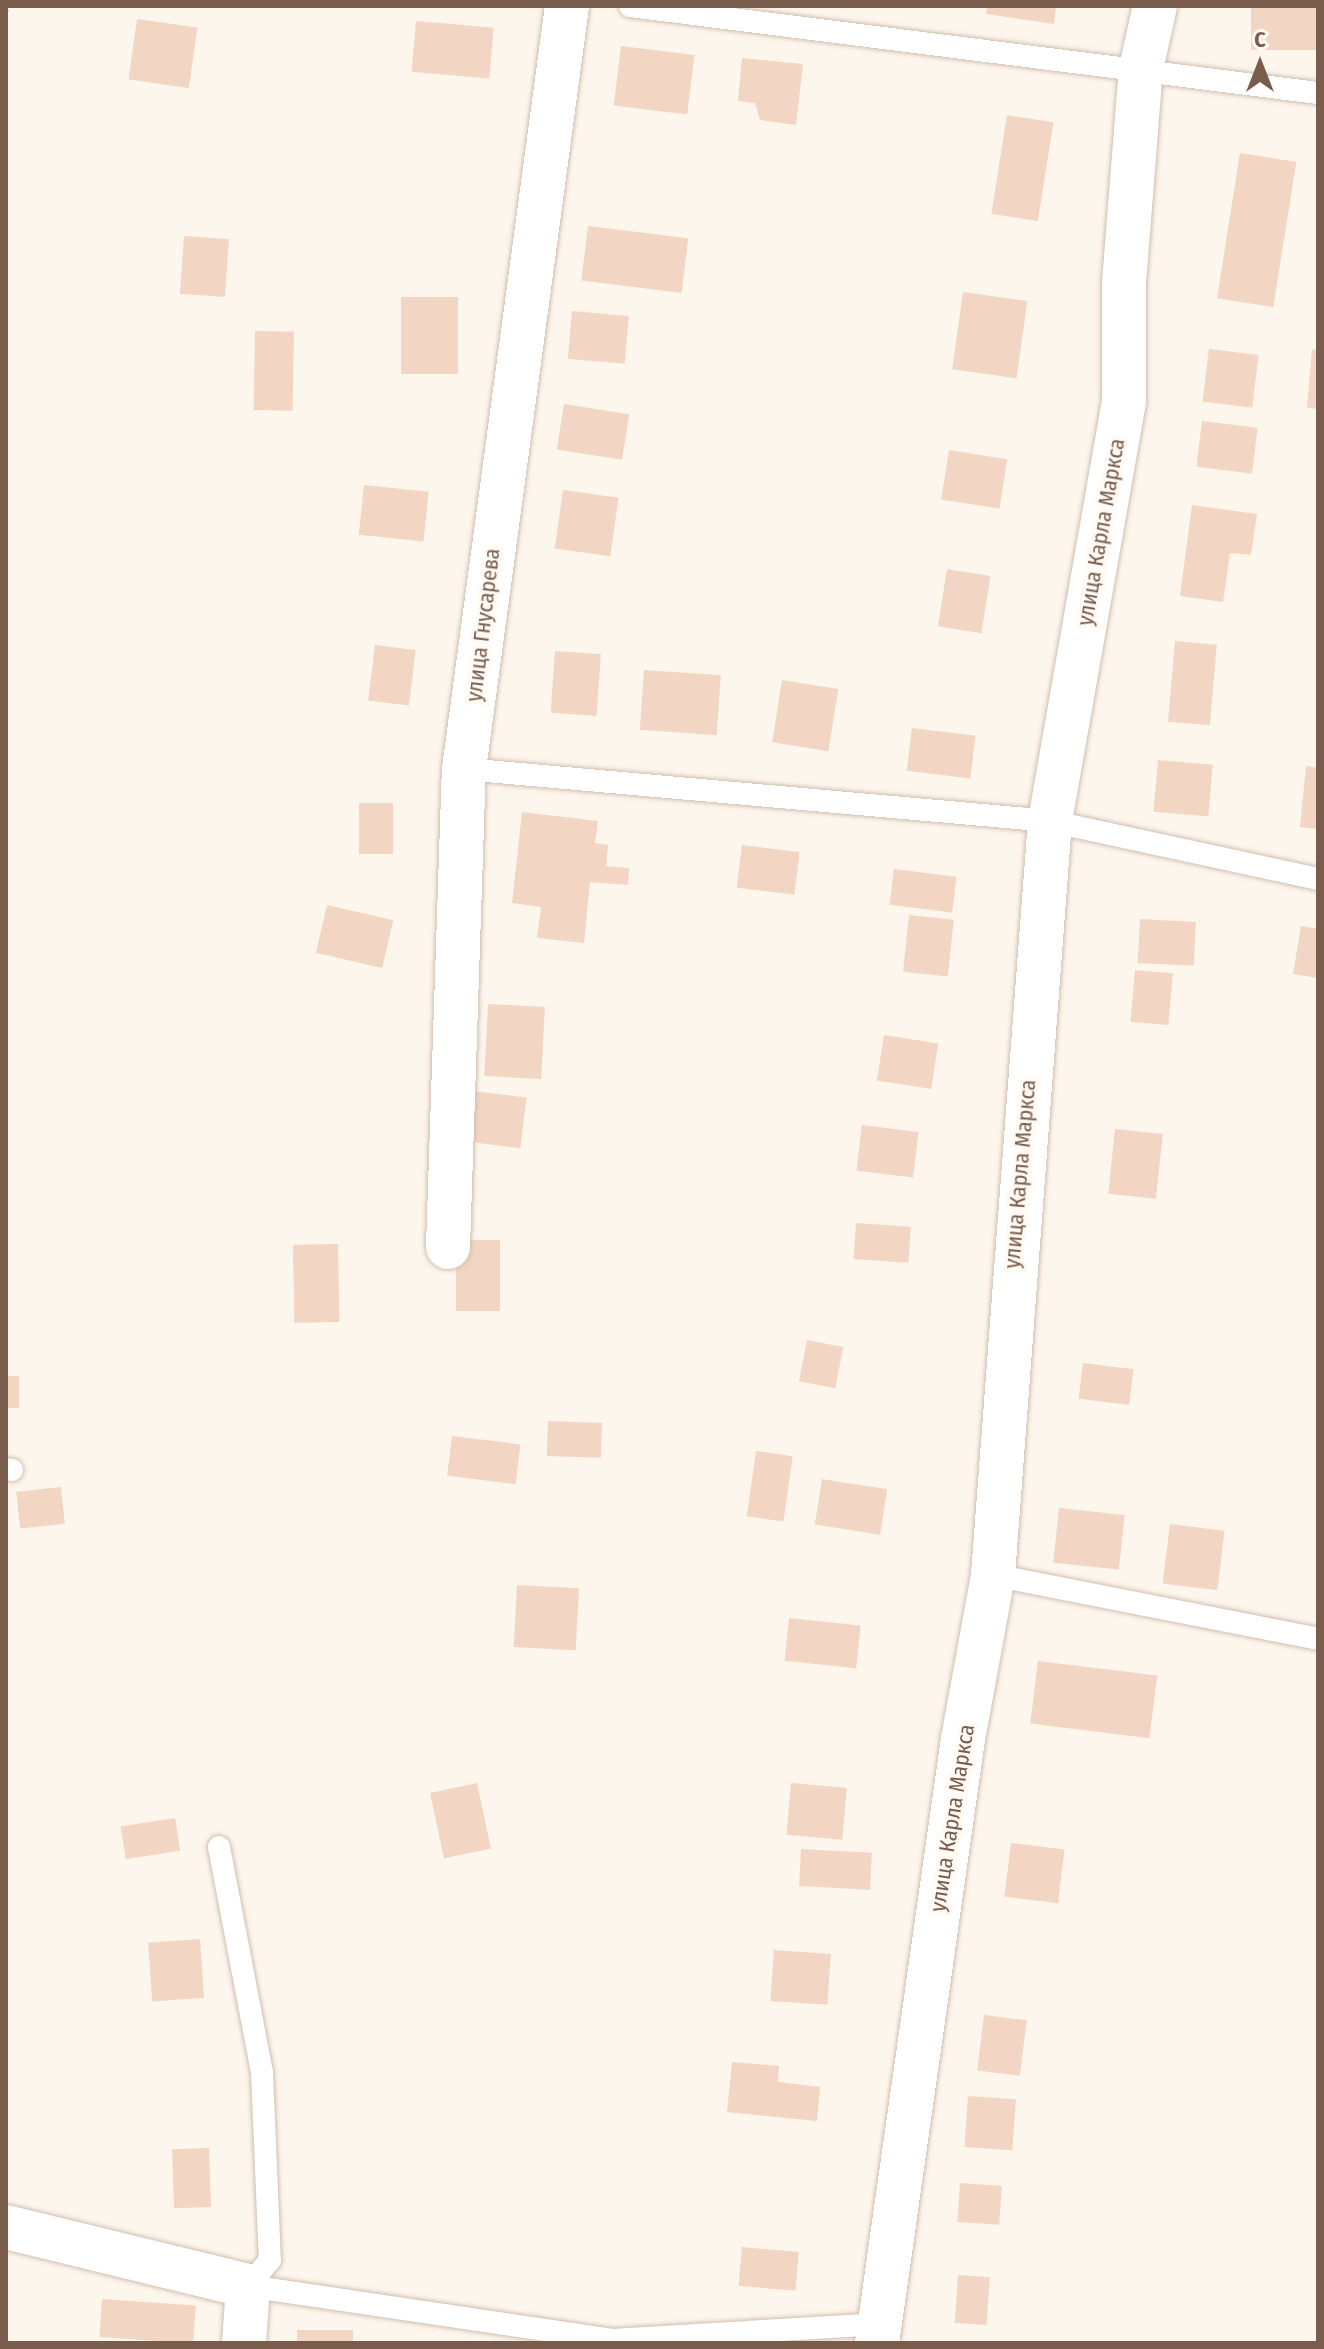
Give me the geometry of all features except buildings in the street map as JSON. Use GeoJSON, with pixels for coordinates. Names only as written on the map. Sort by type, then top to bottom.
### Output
{"type":"FeatureCollection","features":[{"type":"Feature","properties":{"kind":"street","name":"улица Гнусарева"},"geometry":{"type":"LineString","coordinates":[[448,1247],[464,769],[567,6]]}},
{"type":"Feature","properties":{"kind":"street","name":"улица Карла Маркса"},"geometry":{"type":"LineString","coordinates":[[878,2334],[993,1575],[1050,821],[1124,402],[1124,283],[1141,69],[1155,6]]}},
{"type":"Feature","properties":{"kind":"street"},"geometry":{"type":"LineString","coordinates":[[6,2227],[248,2286],[244,2343]]}},
{"type":"Feature","properties":{"kind":"lane"},"geometry":{"type":"LineString","coordinates":[[630,6],[1318,93]]}},
{"type":"Feature","properties":{"kind":"lane"},"geometry":{"type":"LineString","coordinates":[[464,769],[1050,821],[1318,879]]}},
{"type":"Feature","properties":{"kind":"lane"},"geometry":{"type":"LineString","coordinates":[[993,1575],[1318,1639]]}},
{"type":"Feature","properties":{"kind":"lane"},"geometry":{"type":"LineString","coordinates":[[219,1847],[262,2072],[270,2260],[248,2286]]}},
{"type":"Feature","properties":{"kind":"lane"},"geometry":{"type":"LineString","coordinates":[[248,2286],[612,2340],[878,2334]]}}]}
